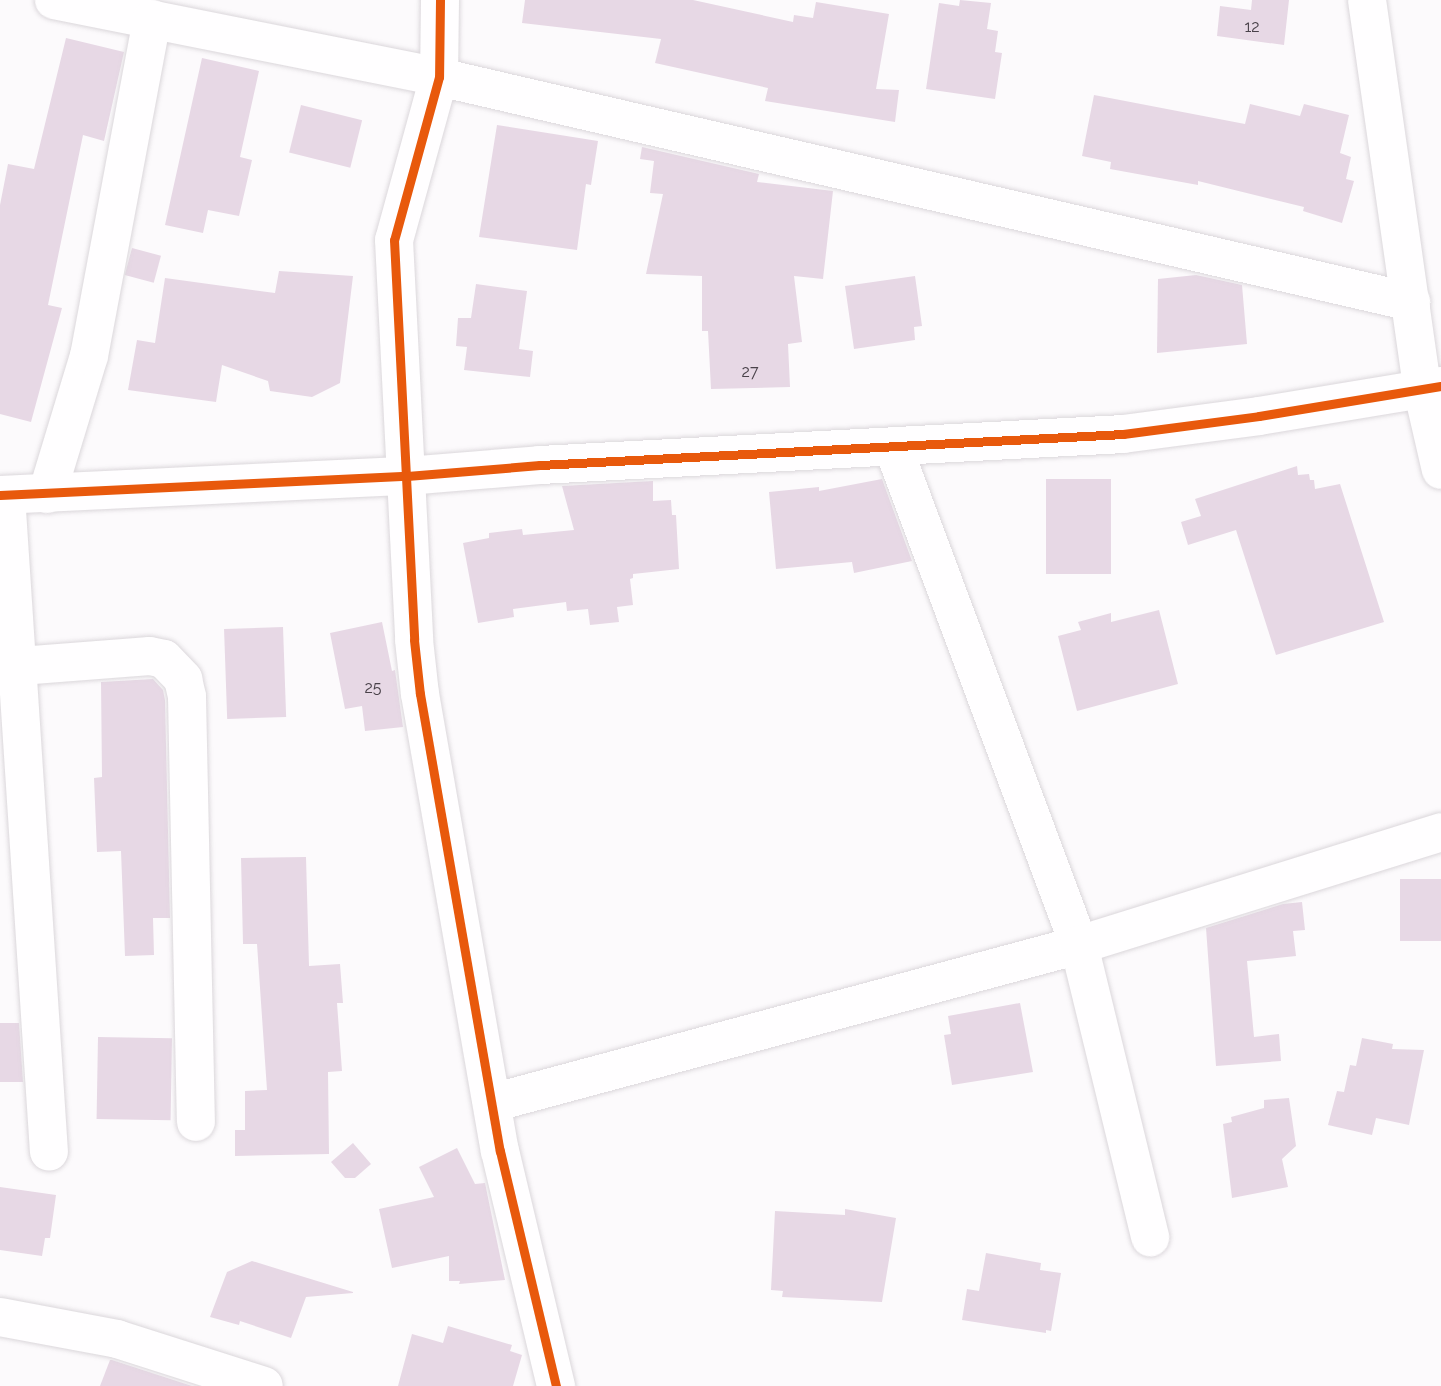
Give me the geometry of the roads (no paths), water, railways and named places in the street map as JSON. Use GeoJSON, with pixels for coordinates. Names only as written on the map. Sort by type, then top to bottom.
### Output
{"type":"FeatureCollection","features":[{"type":"Feature","properties":{"kind":"street"},"geometry":{"type":"LineString","coordinates":[[54,0],[439,77],[1411,302]]}},
{"type":"Feature","properties":{"kind":"street"},"geometry":{"type":"LineString","coordinates":[[440,0],[439,77],[394,240],[410,585],[419,694],[510,1199],[556,1386]]}},
{"type":"Feature","properties":{"kind":"street"},"geometry":{"type":"LineString","coordinates":[[1367,0],[1411,302],[1432,387],[1441,470]]}},
{"type":"Feature","properties":{"kind":"street"},"geometry":{"type":"LineString","coordinates":[[47,494],[89,356],[152,19]]}},
{"type":"Feature","properties":{"kind":"street"},"geometry":{"type":"LineString","coordinates":[[49,1152],[10,668],[3,495],[407,476],[540,465],[1123,434],[1259,416],[1432,387]]}},
{"type":"Feature","properties":{"kind":"street"},"geometry":{"type":"LineString","coordinates":[[892,447],[1079,945],[1150,1237]]}},
{"type":"Feature","properties":{"kind":"street"},"geometry":{"type":"LineString","coordinates":[[10,668],[150,656],[164,659],[183,679],[187,697],[196,1122]]}},
{"type":"Feature","properties":{"kind":"street"},"geometry":{"type":"LineString","coordinates":[[492,1102],[1079,945],[1441,832]]}},
{"type":"Feature","properties":{"kind":"street"},"geometry":{"type":"LineString","coordinates":[[0,1317],[117,1339],[264,1386]]}}]}
